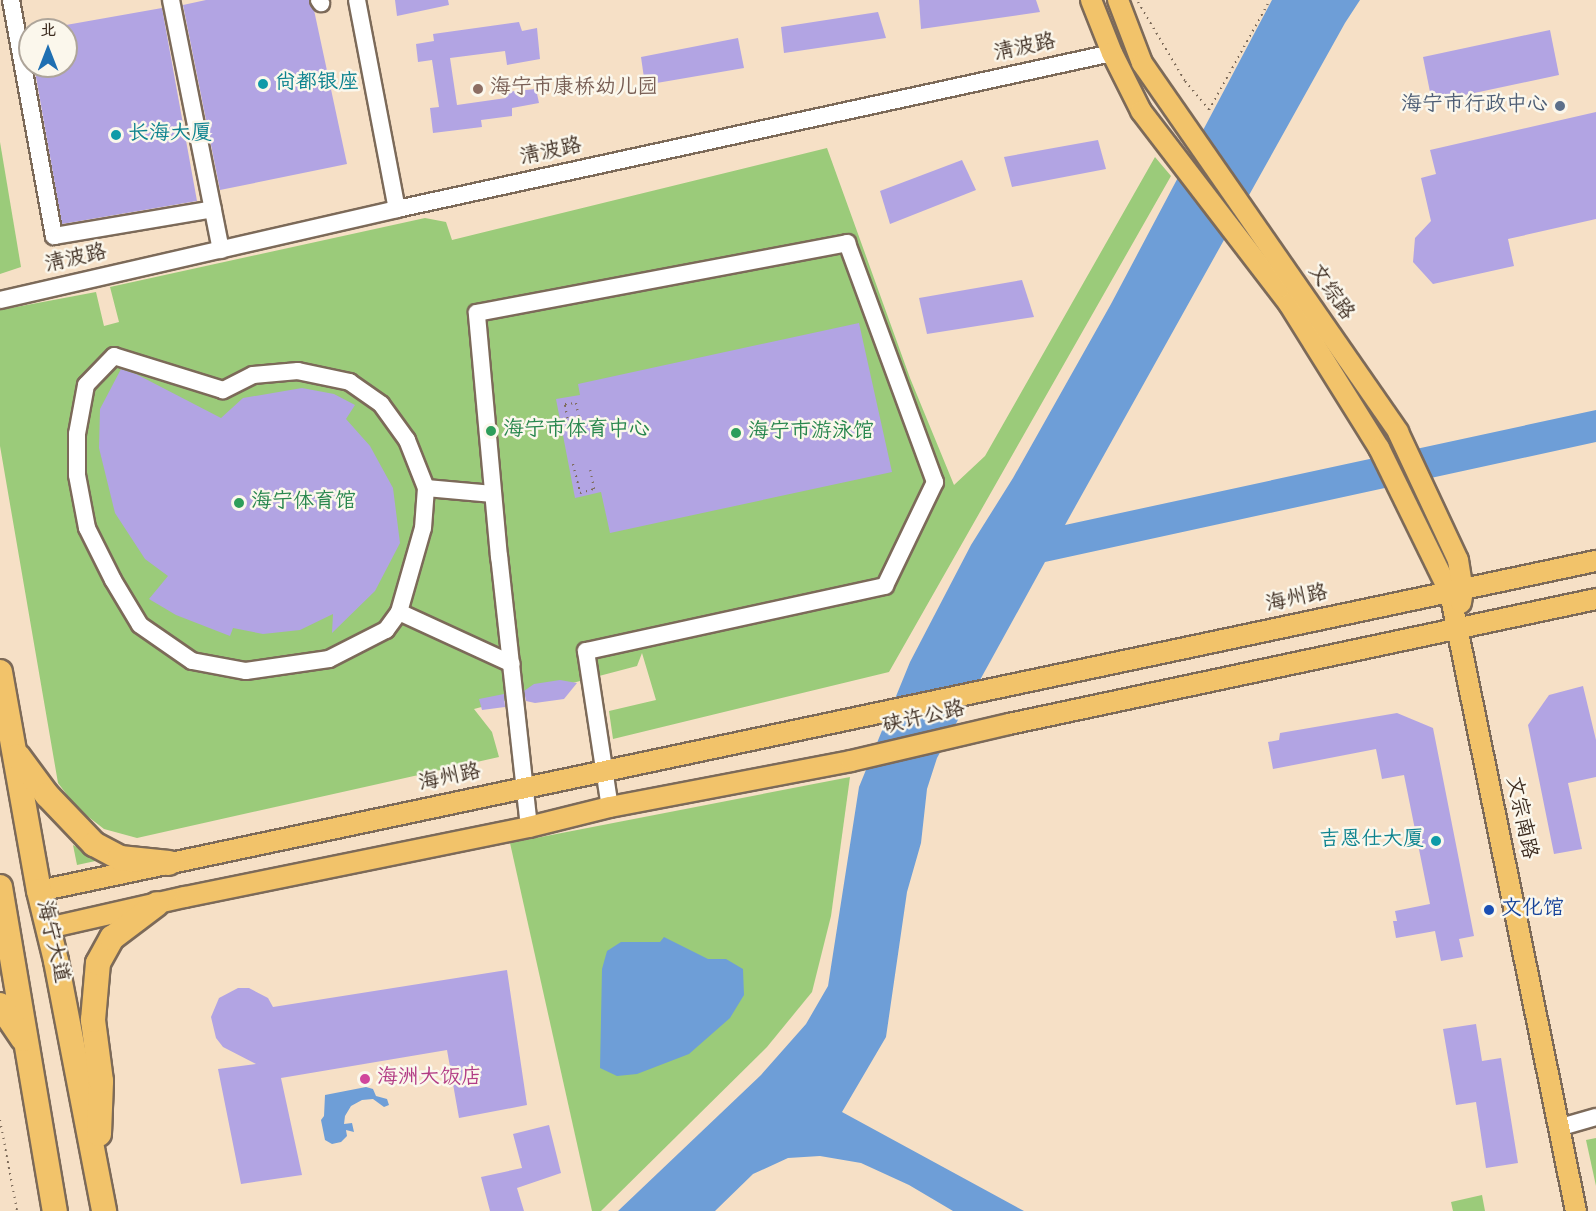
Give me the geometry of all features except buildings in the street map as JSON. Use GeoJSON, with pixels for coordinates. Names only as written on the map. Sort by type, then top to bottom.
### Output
{"type":"FeatureCollection","features":[{"type":"Feature","properties":{"kind":"highway","name":"海宁大道"},"geometry":{"type":"LineString","coordinates":[[0,672],[39,891],[104,1211]]}},
{"type":"Feature","properties":{"kind":"highway"},"geometry":{"type":"LineString","coordinates":[[14,751],[47,795],[94,844],[120,858],[169,863]]}},
{"type":"Feature","properties":{"kind":"highway"},"geometry":{"type":"LineString","coordinates":[[1,893],[39,891]]}},
{"type":"Feature","properties":{"kind":"highway","name":"海宁大道"},"geometry":{"type":"LineString","coordinates":[[1,893],[5,937],[28,1049],[55,1211]]}},
{"type":"Feature","properties":{"kind":"highway"},"geometry":{"type":"LineString","coordinates":[[97,1172],[101,1082],[93,1020],[98,963],[112,938],[157,904]]}},
{"type":"Feature","properties":{"kind":"highway"},"geometry":{"type":"LineString","coordinates":[[5,937],[48,928]]}},
{"type":"Feature","properties":{"kind":"highway"},"geometry":{"type":"LineString","coordinates":[[0,1005],[12,1020],[28,1049]]}},
{"type":"Feature","properties":{"kind":"main road"},"geometry":{"type":"LineString","coordinates":[[1091,0],[1112,53],[1141,111],[1289,304],[1379,448],[1398,489],[1456,591]]}},
{"type":"Feature","properties":{"kind":"main road","name":"文综路"},"geometry":{"type":"LineString","coordinates":[[1118,0],[1142,63],[1398,432],[1458,560],[1456,629]]}},
{"type":"Feature","properties":{"kind":"main road","name":"海州路"},"geometry":{"type":"LineString","coordinates":[[1008,686],[1596,561]]}},
{"type":"Feature","properties":{"kind":"main road"},"geometry":{"type":"LineString","coordinates":[[1456,629],[1596,599]]}},
{"type":"Feature","properties":{"kind":"main road","name":"硖许公路"},"geometry":{"type":"LineString","coordinates":[[610,807],[851,761],[1009,724],[1456,629]]}},
{"type":"Feature","properties":{"kind":"main road","name":"文宗南路"},"geometry":{"type":"LineString","coordinates":[[1456,629],[1561,1126],[1576,1211]]}},
{"type":"Feature","properties":{"kind":"main road","name":"硖许公路"},"geometry":{"type":"LineString","coordinates":[[870,714],[1008,686]]}},
{"type":"Feature","properties":{"kind":"main road","name":"海州路"},"geometry":{"type":"LineString","coordinates":[[39,891],[870,714]]}},
{"type":"Feature","properties":{"kind":"main road"},"geometry":{"type":"LineString","coordinates":[[48,928],[529,827],[610,807]]}},
{"type":"Feature","properties":{"kind":"street"},"geometry":{"type":"LineString","coordinates":[[11,0],[54,236],[213,209]]}},
{"type":"Feature","properties":{"kind":"street"},"geometry":{"type":"LineString","coordinates":[[171,0],[221,250]]}},
{"type":"Feature","properties":{"kind":"street"},"geometry":{"type":"LineString","coordinates":[[357,0],[397,209]]}},
{"type":"Feature","properties":{"kind":"street","name":"清波路"},"geometry":{"type":"LineString","coordinates":[[0,300],[397,209],[1112,53]]}},
{"type":"Feature","properties":{"kind":"street"},"geometry":{"type":"LineString","coordinates":[[529,827],[493,494],[477,313],[847,243],[935,482],[885,586],[586,651],[610,807]]}},
{"type":"Feature","properties":{"kind":"street"},"geometry":{"type":"LineString","coordinates":[[114,356],[223,390],[253,375],[298,371],[350,382],[381,404],[407,440],[426,488],[423,528],[399,612],[386,630],[329,659],[246,670],[192,661],[140,625],[113,580],[87,528],[77,474],[77,434],[86,385],[114,356]]}},
{"type":"Feature","properties":{"kind":"street"},"geometry":{"type":"LineString","coordinates":[[426,488],[493,494]]}},
{"type":"Feature","properties":{"kind":"street"},"geometry":{"type":"LineString","coordinates":[[399,612],[512,664]]}},
{"type":"Feature","properties":{"kind":"street"},"geometry":{"type":"LineString","coordinates":[[1561,1126],[1596,1117]]}},
{"type":"Feature","properties":{"kind":"path"},"geometry":{"type":"LineString","coordinates":[[1137,0],[1185,81],[1209,110],[1270,0]]}},
{"type":"Feature","properties":{"kind":"path"},"geometry":{"type":"LineString","coordinates":[[571,436],[565,404],[576,403],[580,422]]}},
{"type":"Feature","properties":{"kind":"path"},"geometry":{"type":"LineString","coordinates":[[573,464],[580,493],[594,489],[590,468]]}},
{"type":"Feature","properties":{"kind":"path"},"geometry":{"type":"LineString","coordinates":[[0,1120],[17,1211]]}},
{"type":"Feature","properties":{"kind":"green space"},"geometry":{"type":"Polygon","coordinates":[[[0,142],[21,267],[0,274],[0,142]]]}},
{"type":"Feature","properties":{"kind":"green space","name":"海宁市体育中心"},"geometry":{"type":"Polygon","coordinates":[[[827,148],[910,378],[954,485],[985,456],[1155,157],[1171,176],[889,672],[613,739],[609,711],[656,700],[642,653],[637,666],[474,709],[492,732],[499,757],[137,838],[104,829],[77,808],[58,783],[0,446],[0,310],[96,292],[104,326],[119,322],[110,287],[425,218],[446,222],[452,240],[827,148]]]}},
{"type":"Feature","properties":{"kind":"green space"},"geometry":{"type":"Polygon","coordinates":[[[850,777],[831,916],[812,992],[767,1047],[601,1211],[592,1211],[510,843],[850,777]]]}},
{"type":"Feature","properties":{"kind":"green space"},"geometry":{"type":"Polygon","coordinates":[[[73,845],[100,860],[77,865],[73,845]]]}},
{"type":"Feature","properties":{"kind":"green space"},"geometry":{"type":"Polygon","coordinates":[[[1596,1138],[1596,1186],[1586,1140],[1596,1138]]]}},
{"type":"Feature","properties":{"kind":"green space"},"geometry":{"type":"Polygon","coordinates":[[[1482,1195],[1485,1211],[1453,1211],[1451,1202],[1482,1195]]]}},
{"type":"Feature","properties":{"kind":"water"},"geometry":{"type":"Polygon","coordinates":[[[1272,0],[1360,0],[1345,23],[1065,525],[1596,410],[1596,442],[1045,562],[937,758],[927,789],[921,843],[907,892],[886,1037],[842,1112],[1024,1211],[953,1211],[909,1185],[861,1163],[820,1156],[788,1158],[753,1174],[715,1211],[618,1211],[761,1075],[806,1024],[828,986],[859,787],[910,662],[971,545],[1013,478],[1111,304],[1272,0]]]}},
{"type":"Feature","properties":{"kind":"water"},"geometry":{"type":"Polygon","coordinates":[[[664,937],[708,959],[726,959],[743,969],[744,995],[730,1018],[689,1054],[637,1074],[617,1076],[600,1068],[602,969],[607,951],[621,942],[660,942],[664,937]]]}},
{"type":"Feature","properties":{"kind":"water"},"geometry":{"type":"Polygon","coordinates":[[[366,1087],[373,1089],[376,1096],[387,1099],[389,1105],[384,1107],[373,1099],[362,1100],[351,1106],[345,1116],[344,1124],[352,1123],[354,1132],[346,1130],[347,1136],[341,1142],[332,1144],[325,1140],[321,1120],[324,1116],[325,1095],[366,1087]]]}},
{"type":"Feature","properties":{"kind":"place","name":"尚都银座"},"geometry":{"type":"Point","coordinates":[263,84]}},
{"type":"Feature","properties":{"kind":"place","name":"海宁市康桥幼儿园"},"geometry":{"type":"Point","coordinates":[478,89]}},
{"type":"Feature","properties":{"kind":"place","name":"海宁市行政中心"},"geometry":{"type":"Point","coordinates":[1560,106]}},
{"type":"Feature","properties":{"kind":"place","name":"长海大厦"},"geometry":{"type":"Point","coordinates":[116,135]}},
{"type":"Feature","properties":{"kind":"place","name":"海宁市体育中心"},"geometry":{"type":"Point","coordinates":[491,431]}},
{"type":"Feature","properties":{"kind":"place","name":"海宁市游泳馆"},"geometry":{"type":"Point","coordinates":[736,433]}},
{"type":"Feature","properties":{"kind":"place","name":"海宁体育馆"},"geometry":{"type":"Point","coordinates":[239,503]}},
{"type":"Feature","properties":{"kind":"place","name":"吉恩仕大厦"},"geometry":{"type":"Point","coordinates":[1436,841]}},
{"type":"Feature","properties":{"kind":"place","name":"文化馆"},"geometry":{"type":"Point","coordinates":[1489,910]}},
{"type":"Feature","properties":{"kind":"place","name":"海洲大饭店"},"geometry":{"type":"Point","coordinates":[365,1079]}}]}
